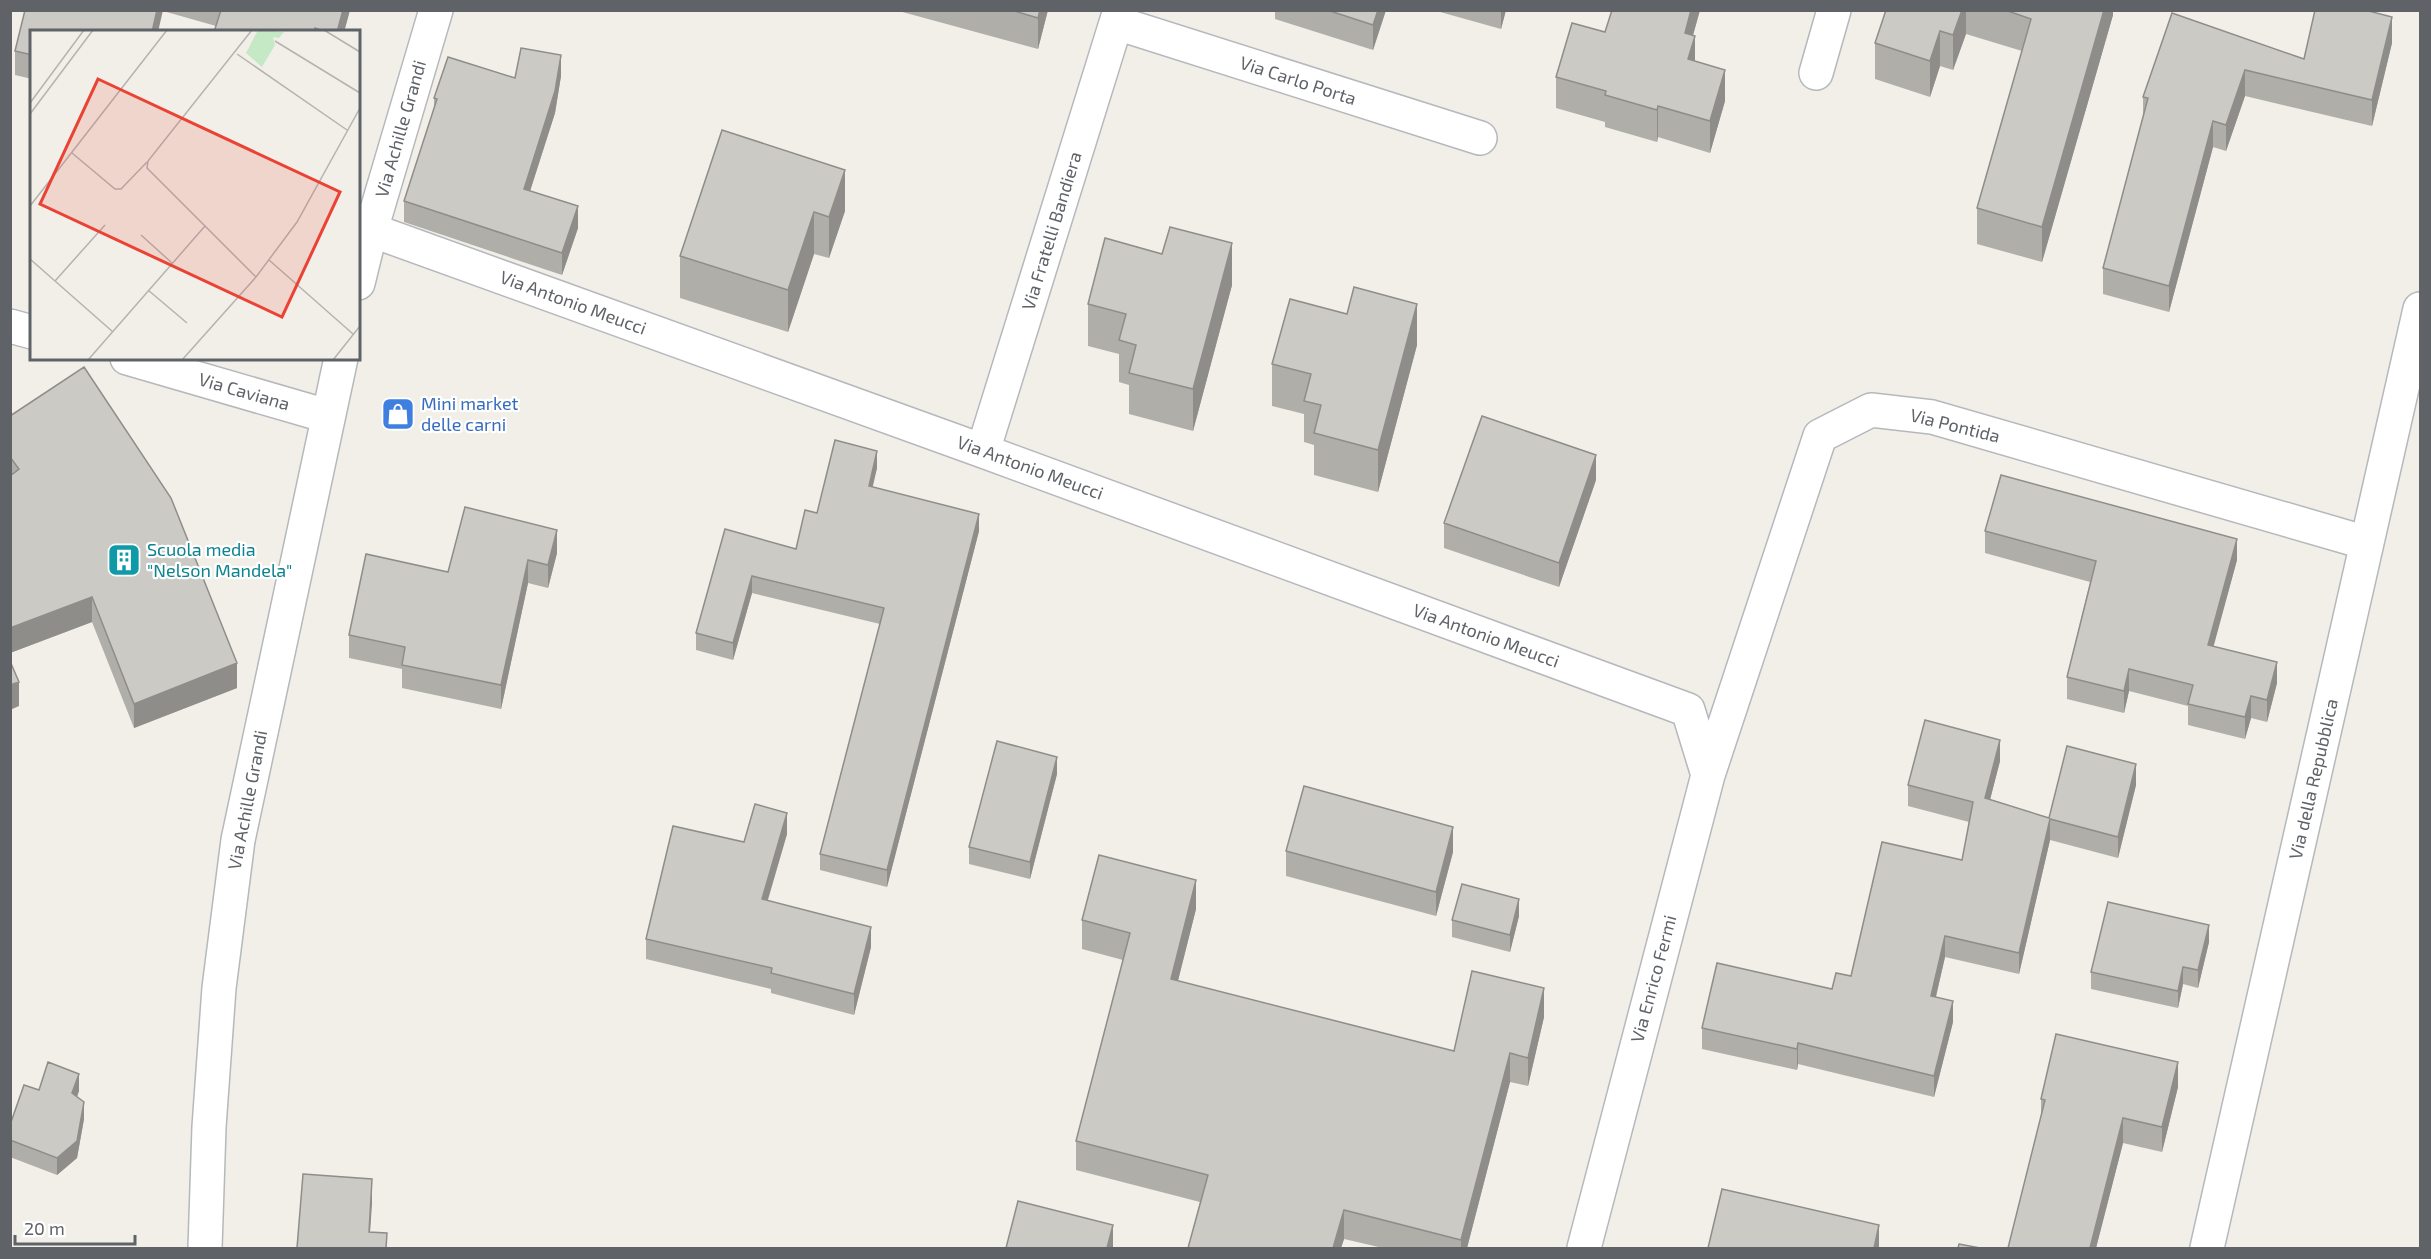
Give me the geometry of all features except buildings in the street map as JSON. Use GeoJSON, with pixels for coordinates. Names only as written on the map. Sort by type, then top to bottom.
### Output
{"type":"FeatureCollection","features":[{"type":"Feature","properties":{"kind":"street","name":"Via Achille Grandi"},"geometry":{"type":"LineString","coordinates":[[360,276],[371,230],[436,10]]}},
{"type":"Feature","properties":{"kind":"street"},"geometry":{"type":"LineString","coordinates":[[1816,73],[1834,10]]}},
{"type":"Feature","properties":{"kind":"street","name":"Via Carlo Porta"},"geometry":{"type":"LineString","coordinates":[[1119,17],[1480,138]]}},
{"type":"Feature","properties":{"kind":"street","name":"Via Fratelli Bandiera"},"geometry":{"type":"LineString","coordinates":[[983,450],[1119,17]]}},
{"type":"Feature","properties":{"kind":"street","name":"Via Antonio Meucci"},"geometry":{"type":"LineString","coordinates":[[371,230],[983,450],[1688,710],[1708,775]]}},
{"type":"Feature","properties":{"kind":"street","name":"Via della Repubblica"},"geometry":{"type":"LineString","coordinates":[[2207,1248],[2421,309]]}},
{"type":"Feature","properties":{"kind":"street"},"geometry":{"type":"LineString","coordinates":[[10,326],[30,331]]}},
{"type":"Feature","properties":{"kind":"street","name":"Via Caviana"},"geometry":{"type":"LineString","coordinates":[[134,360],[327,416]]}},
{"type":"Feature","properties":{"kind":"street","name":"Via Achille Grandi"},"geometry":{"type":"LineString","coordinates":[[205,1248],[209,1127],[219,988],[238,840],[341,360]]}},
{"type":"Feature","properties":{"kind":"street","name":"Via Pontida"},"geometry":{"type":"LineString","coordinates":[[1708,775],[1820,436],[1871,410],[1932,417],[2367,543]]}},
{"type":"Feature","properties":{"kind":"street","name":"Via Enrico Fermi"},"geometry":{"type":"LineString","coordinates":[[1584,1248],[1708,775]]}},
{"type":"Feature","properties":{"kind":"place","name":"Mini market delle carni"},"geometry":{"type":"Point","coordinates":[398,414]}},
{"type":"Feature","properties":{"kind":"place","name":"Scuola media \"Nelson Mandela\""},"geometry":{"type":"Point","coordinates":[124,560]}}]}
